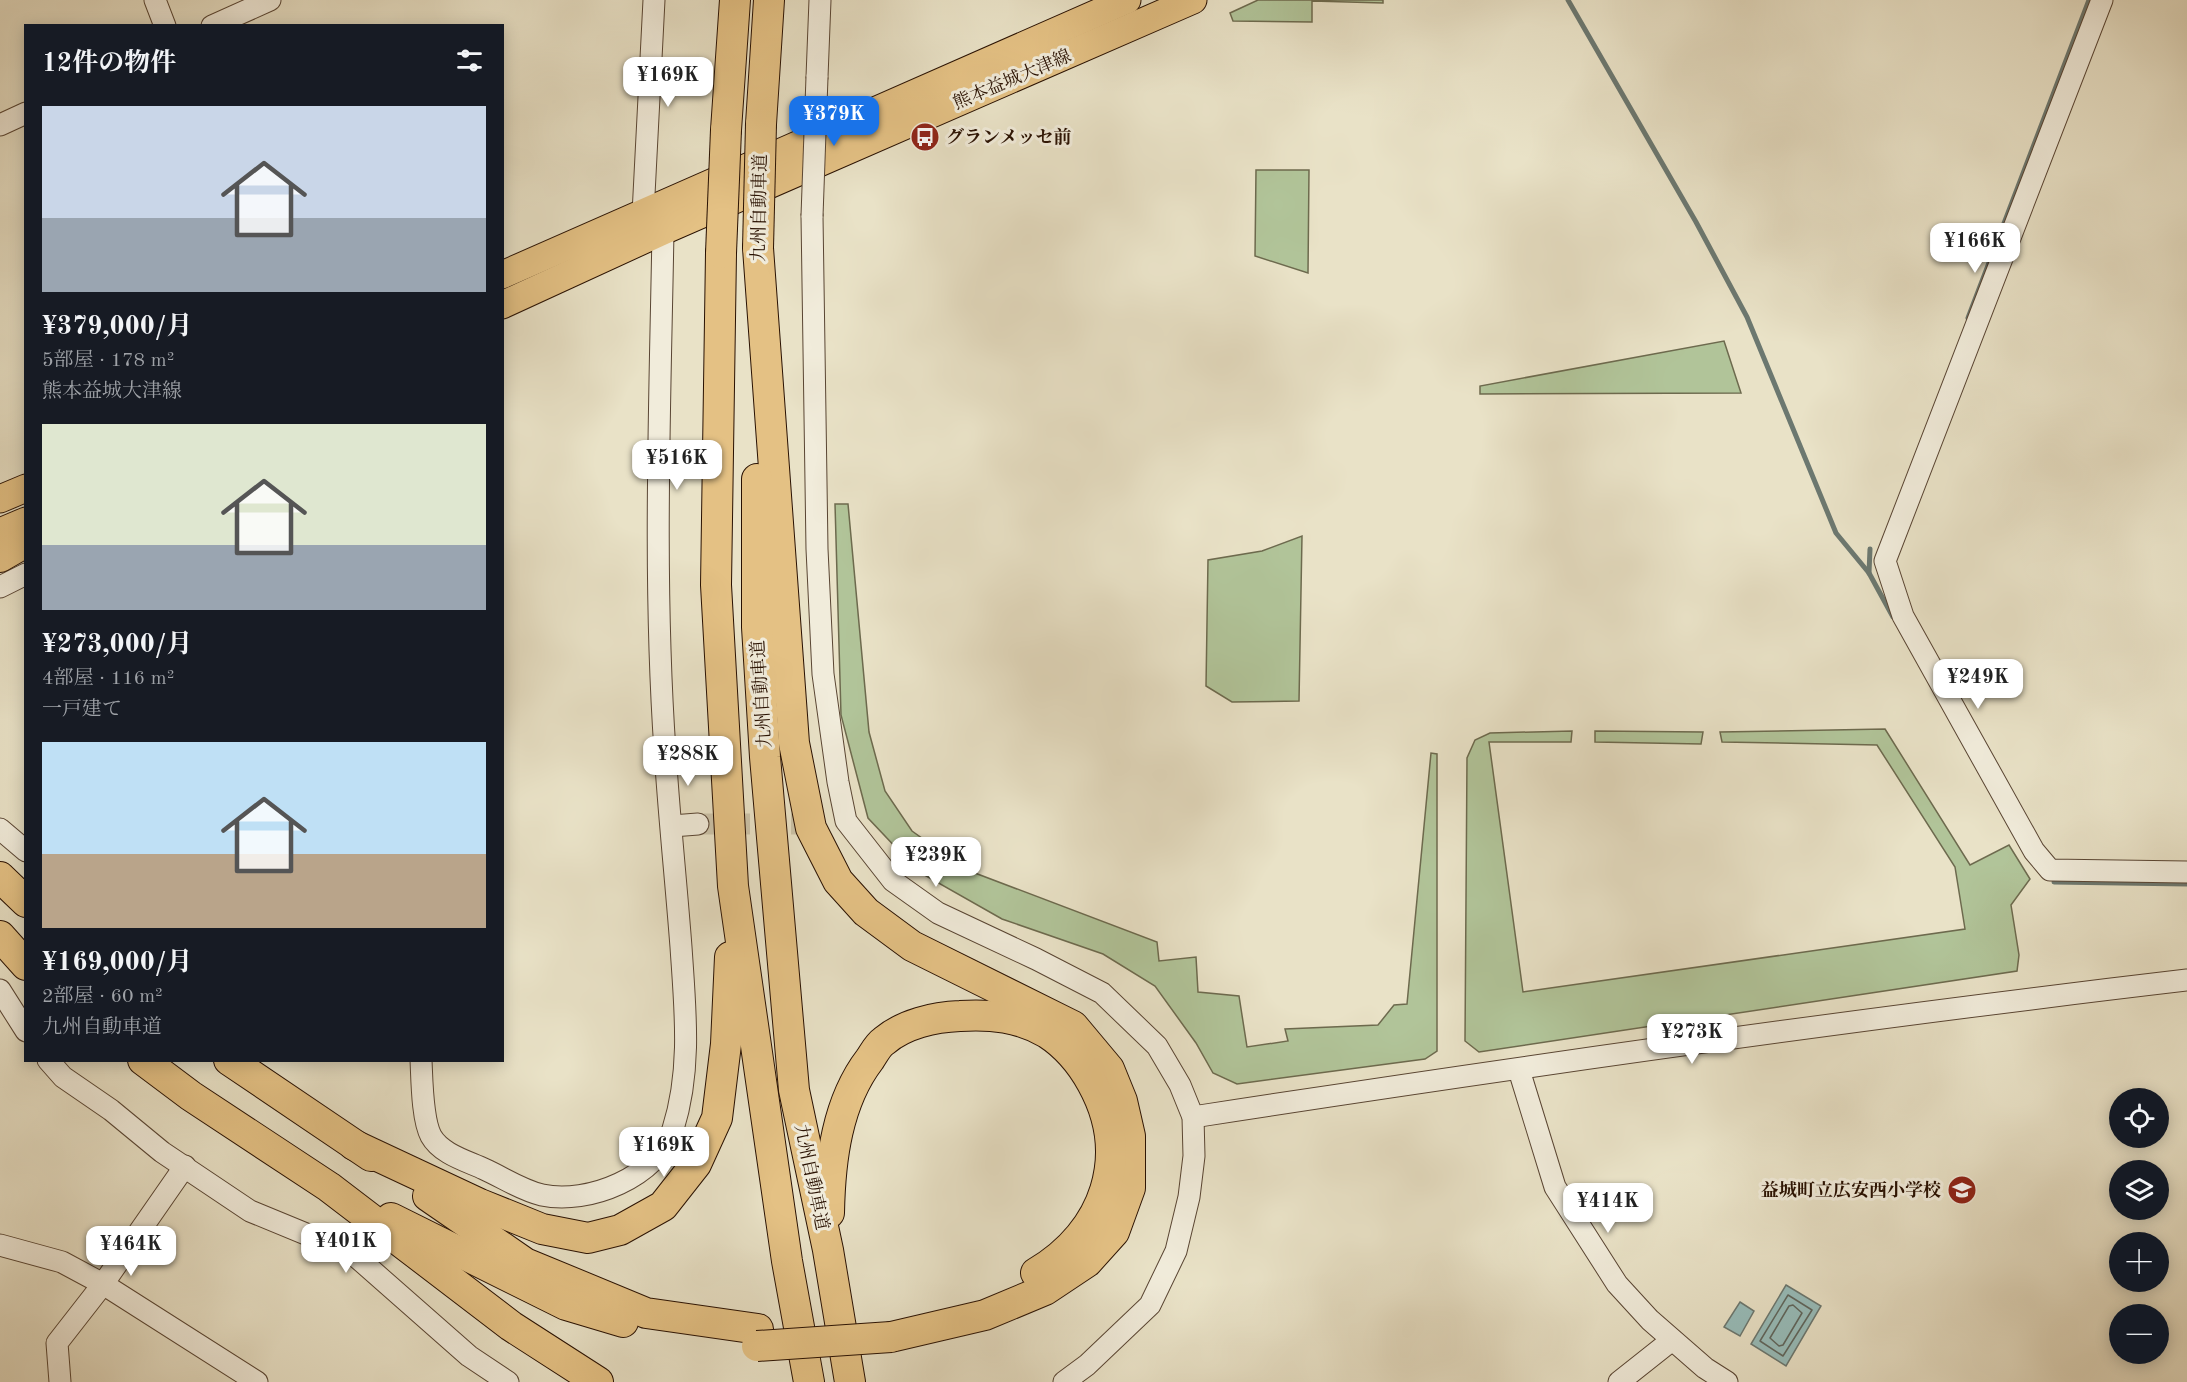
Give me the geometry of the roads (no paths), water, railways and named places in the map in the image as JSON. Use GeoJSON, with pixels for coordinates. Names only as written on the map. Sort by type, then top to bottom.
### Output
{"type":"FeatureCollection","features":[{"type":"Feature","properties":{"kind":"highway","name":"九州自動車道"},"geometry":{"type":"LineString","coordinates":[[735,0],[726,130],[721,253],[716,585],[733,886],[787,1261],[809,1382]]}},
{"type":"Feature","properties":{"kind":"highway","name":"九州自動車道"},"geometry":{"type":"LineString","coordinates":[[769,0],[761,124],[758,248],[757,627],[765,757],[794,1090],[828,1250],[850,1382]]}},
{"type":"Feature","properties":{"kind":"highway"},"geometry":{"type":"LineString","coordinates":[[329,1187],[566,1305],[644,1329],[758,1337],[891,1327],[985,1315],[1045,1290],[1087,1262],[1114,1232],[1130,1188],[1130,1136],[1122,1101],[1109,1069],[1073,1026],[912,946],[866,912],[838,881],[811,828],[794,743],[758,248]]}},
{"type":"Feature","properties":{"kind":"highway"},"geometry":{"type":"LineString","coordinates":[[0,557],[24,543]]}},
{"type":"Feature","properties":{"kind":"highway"},"geometry":{"type":"LineString","coordinates":[[0,877],[24,900]]}},
{"type":"Feature","properties":{"kind":"highway"},"geometry":{"type":"LineString","coordinates":[[354,1145],[480,1204],[542,1229],[588,1238],[620,1230],[663,1206],[696,1164],[717,1118],[726,1044],[733,886]]}},
{"type":"Feature","properties":{"kind":"highway"},"geometry":{"type":"LineString","coordinates":[[0,897],[24,914]]}},
{"type":"Feature","properties":{"kind":"highway"},"geometry":{"type":"LineString","coordinates":[[0,936],[24,963]]}},
{"type":"Feature","properties":{"kind":"highway"},"geometry":{"type":"LineString","coordinates":[[0,952],[24,971]]}},
{"type":"Feature","properties":{"kind":"highway"},"geometry":{"type":"LineString","coordinates":[[828,1250],[829,1204],[840,1115],[852,1084],[883,1041],[915,1024],[943,1017],[991,1014],[1023,1022],[1047,1033],[1077,1059],[1100,1098],[1111,1137],[1112,1158],[1106,1190],[1081,1236],[1044,1268],[998,1292],[942,1308],[891,1327]]}},
{"type":"Feature","properties":{"kind":"highway"},"geometry":{"type":"LineString","coordinates":[[146,1062],[191,1096],[329,1187],[511,1326],[598,1382]]}},
{"type":"Feature","properties":{"kind":"highway"},"geometry":{"type":"LineString","coordinates":[[232,1062],[525,1263],[646,1313],[758,1337]]}},
{"type":"Feature","properties":{"kind":"main road","name":"熊本益城大津線"},"geometry":{"type":"LineString","coordinates":[[504,304],[653,222],[924,87],[1126,0]]}},
{"type":"Feature","properties":{"kind":"main road","name":"熊本益城大津線"},"geometry":{"type":"LineString","coordinates":[[504,274],[653,222],[1193,0]]}},
{"type":"Feature","properties":{"kind":"main road"},"geometry":{"type":"LineString","coordinates":[[0,499],[24,489]]}},
{"type":"Feature","properties":{"kind":"main road"},"geometry":{"type":"LineString","coordinates":[[0,532],[24,522]]}},
{"type":"Feature","properties":{"kind":"street"},"geometry":{"type":"LineString","coordinates":[[155,0],[164,24]]}},
{"type":"Feature","properties":{"kind":"street"},"geometry":{"type":"LineString","coordinates":[[216,24],[270,0]]}},
{"type":"Feature","properties":{"kind":"street"},"geometry":{"type":"LineString","coordinates":[[421,1062],[431,1135],[441,1147],[521,1188],[561,1197],[582,1196],[606,1189],[646,1169],[672,1134],[682,1095],[686,1055],[672,826],[665,751],[656,556],[654,0]]}},
{"type":"Feature","properties":{"kind":"street"},"geometry":{"type":"LineString","coordinates":[[820,0],[812,216],[817,549],[823,674],[838,782],[846,821],[893,881],[938,913],[1102,993],[1157,1046],[1180,1084],[1193,1117],[1194,1156],[1189,1197],[1176,1251],[1149,1305],[1087,1365],[1064,1382]]}},
{"type":"Feature","properties":{"kind":"street"},"geometry":{"type":"LineString","coordinates":[[2102,0],[1885,561],[1903,616],[2034,851],[2050,870],[2187,872]]}},
{"type":"Feature","properties":{"kind":"street"},"geometry":{"type":"LineString","coordinates":[[0,125],[24,114]]}},
{"type":"Feature","properties":{"kind":"street"},"geometry":{"type":"LineString","coordinates":[[0,587],[24,575]]}},
{"type":"Feature","properties":{"kind":"street"},"geometry":{"type":"LineString","coordinates":[[822,824],[846,821]]}},
{"type":"Feature","properties":{"kind":"street"},"geometry":{"type":"LineString","coordinates":[[672,826],[698,824]]}},
{"type":"Feature","properties":{"kind":"street"},"geometry":{"type":"LineString","coordinates":[[0,829],[24,849]]}},
{"type":"Feature","properties":{"kind":"street"},"geometry":{"type":"LineString","coordinates":[[1193,1117],[1453,1077],[1519,1070],[2002,1002],[2187,980]]}},
{"type":"Feature","properties":{"kind":"street"},"geometry":{"type":"LineString","coordinates":[[0,990],[24,1028]]}},
{"type":"Feature","properties":{"kind":"street"},"geometry":{"type":"LineString","coordinates":[[50,1062],[63,1077],[111,1110],[162,1152],[250,1211],[352,1253],[469,1356],[508,1382]]}},
{"type":"Feature","properties":{"kind":"street"},"geometry":{"type":"LineString","coordinates":[[1519,1070],[1554,1187],[1617,1284],[1672,1340],[1705,1368],[1727,1382]]}},
{"type":"Feature","properties":{"kind":"street"},"geometry":{"type":"LineString","coordinates":[[60,1382],[57,1343],[102,1284],[185,1166]]}},
{"type":"Feature","properties":{"kind":"street"},"geometry":{"type":"LineString","coordinates":[[0,1245],[62,1262],[102,1284],[256,1382]]}},
{"type":"Feature","properties":{"kind":"street"},"geometry":{"type":"LineString","coordinates":[[1619,1382],[1672,1340]]}},
{"type":"Feature","properties":{"kind":"water"},"geometry":{"type":"Polygon","coordinates":[[[1786,1285],[1821,1306],[1786,1366],[1751,1344],[1786,1285]]]}},
{"type":"Feature","properties":{"kind":"water"},"geometry":{"type":"Polygon","coordinates":[[[1740,1302],[1754,1311],[1740,1336],[1724,1327],[1740,1302]]]}},
{"type":"Feature","properties":{"kind":"waterway"},"geometry":{"type":"LineString","coordinates":[[1568,0],[1696,222],[1747,317],[1836,533],[1869,573],[1893,617]]}},
{"type":"Feature","properties":{"kind":"waterway"},"geometry":{"type":"LineString","coordinates":[[1968,318],[2089,0]]}},
{"type":"Feature","properties":{"kind":"waterway"},"geometry":{"type":"LineString","coordinates":[[1869,573],[1870,549]]}},
{"type":"Feature","properties":{"kind":"waterway"},"geometry":{"type":"LineString","coordinates":[[2054,882],[2187,884]]}},
{"type":"Feature","properties":{"kind":"tunnel"},"geometry":{"type":"LineString","coordinates":[[698,824],[822,824]]}},
{"type":"Feature","properties":{"kind":"place","name":"グランメッセ前"},"geometry":{"type":"Point","coordinates":[925,137]}},
{"type":"Feature","properties":{"kind":"place","name":"益城町立広安西小学校"},"geometry":{"type":"Point","coordinates":[1962,1190]}}]}
